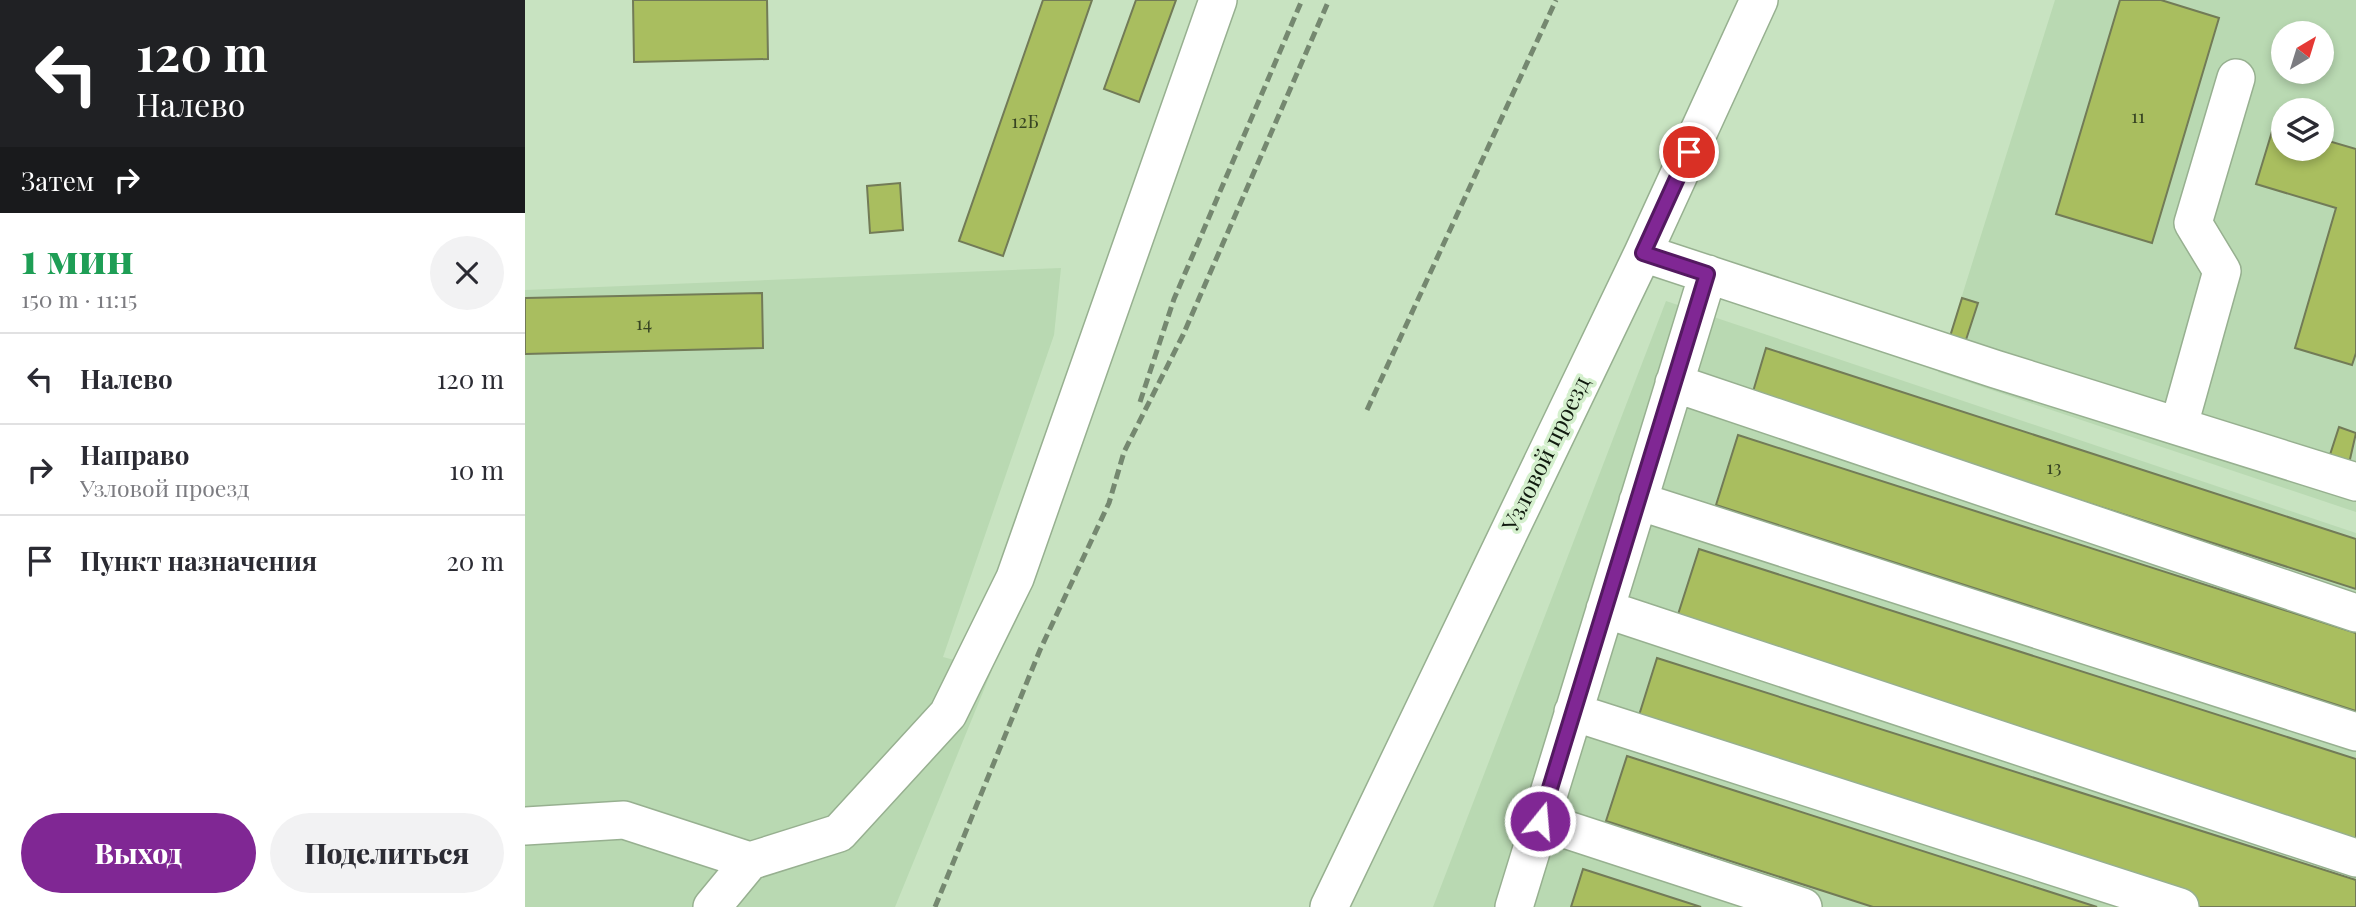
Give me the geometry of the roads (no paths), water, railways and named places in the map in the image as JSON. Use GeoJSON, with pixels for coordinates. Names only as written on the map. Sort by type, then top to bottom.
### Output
{"type":"FeatureCollection","features":[{"type":"Feature","properties":{"kind":"street"},"geometry":{"type":"LineString","coordinates":[[712,907],[750,861],[839,833],[948,714],[1014,578],[1218,0]]}},
{"type":"Feature","properties":{"kind":"street","name":"Узловой проезд"},"geometry":{"type":"LineString","coordinates":[[1329,907],[1643,253],[1759,0]]}},
{"type":"Feature","properties":{"kind":"street"},"geometry":{"type":"LineString","coordinates":[[2179,425],[2222,271],[2193,223],[2237,78]]}},
{"type":"Feature","properties":{"kind":"street"},"geometry":{"type":"LineString","coordinates":[[1643,253],[2356,482]]}},
{"type":"Feature","properties":{"kind":"street"},"geometry":{"type":"LineString","coordinates":[[1514,907],[1707,274]]}},
{"type":"Feature","properties":{"kind":"street"},"geometry":{"type":"LineString","coordinates":[[1674,383],[2356,612]]}},
{"type":"Feature","properties":{"kind":"street"},"geometry":{"type":"LineString","coordinates":[[1638,500],[2356,732]]}},
{"type":"Feature","properties":{"kind":"street"},"geometry":{"type":"LineString","coordinates":[[1605,609],[2356,858]]}},
{"type":"Feature","properties":{"kind":"street"},"geometry":{"type":"LineString","coordinates":[[1573,712],[2180,907]]}},
{"type":"Feature","properties":{"kind":"street"},"geometry":{"type":"LineString","coordinates":[[525,826],[624,820],[750,861]]}},
{"type":"Feature","properties":{"kind":"street"},"geometry":{"type":"LineString","coordinates":[[1540,821],[1803,907]]}},
{"type":"Feature","properties":{"kind":"railway"},"geometry":{"type":"LineString","coordinates":[[1140,402],[1174,299],[1302,0]]}},
{"type":"Feature","properties":{"kind":"railway"},"geometry":{"type":"LineString","coordinates":[[935,907],[1040,650],[1109,503],[1124,452],[1183,335],[1329,0]]}},
{"type":"Feature","properties":{"kind":"railway"},"geometry":{"type":"LineString","coordinates":[[1367,410],[1556,0]]}}]}
